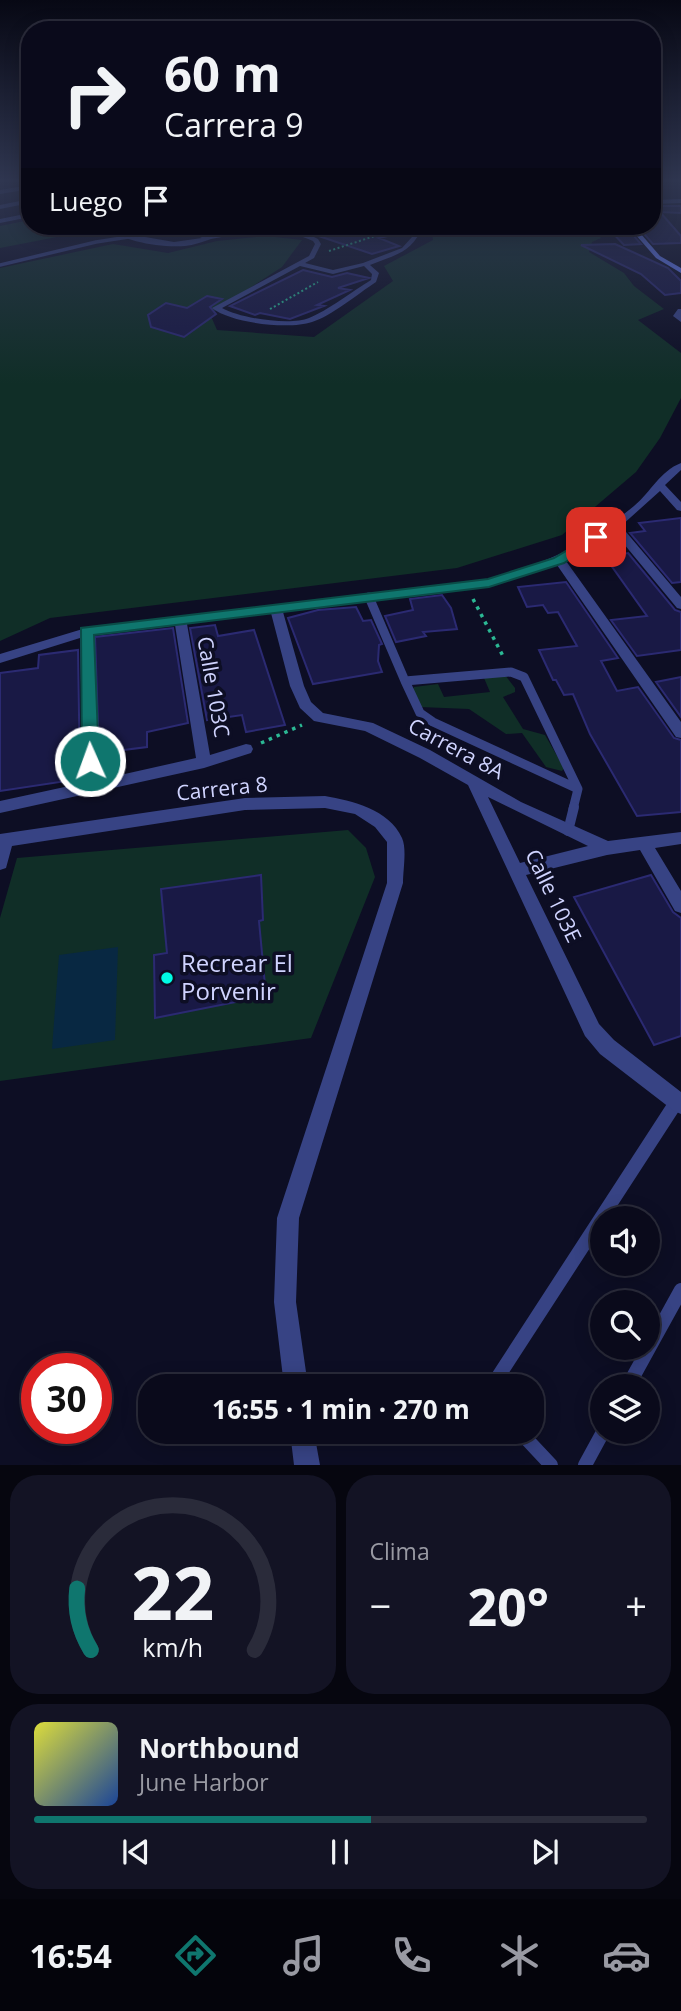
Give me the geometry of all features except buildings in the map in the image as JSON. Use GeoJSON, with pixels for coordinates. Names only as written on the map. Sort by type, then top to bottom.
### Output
{"type":"FeatureCollection","features":[{"type":"Feature","properties":{"kind":"main road"},"geometry":{"type":"LineString","coordinates":[[650,247],[658,257],[681,271]]}},
{"type":"Feature","properties":{"kind":"street"},"geometry":{"type":"LineString","coordinates":[[316,247],[312,257],[218,306],[217,309],[253,318],[300,323],[312,320],[374,281],[376,273],[365,264]]}},
{"type":"Feature","properties":{"kind":"street"},"geometry":{"type":"LineString","coordinates":[[300,264],[333,272],[365,264],[406,247]]}},
{"type":"Feature","properties":{"kind":"street"},"geometry":{"type":"LineString","coordinates":[[0,659],[86,632],[489,583],[559,560],[614,525],[649,498],[659,484],[681,466]]}},
{"type":"Feature","properties":{"kind":"street"},"geometry":{"type":"LineString","coordinates":[[659,484],[681,508]]}},
{"type":"Feature","properties":{"kind":"street"},"geometry":{"type":"LineString","coordinates":[[614,525],[681,606]]}},
{"type":"Feature","properties":{"kind":"street"},"geometry":{"type":"LineString","coordinates":[[559,560],[681,733]]}},
{"type":"Feature","properties":{"kind":"street"},"geometry":{"type":"LineString","coordinates":[[276,608],[297,686],[305,705],[319,717]]}},
{"type":"Feature","properties":{"kind":"street","name":"Calle 103C"},"geometry":{"type":"LineString","coordinates":[[180,619],[204,762]]}},
{"type":"Feature","properties":{"kind":"street"},"geometry":{"type":"LineString","coordinates":[[86,632],[91,787]]}},
{"type":"Feature","properties":{"kind":"street","name":"Carrera 8A"},"geometry":{"type":"LineString","coordinates":[[319,717],[369,727],[568,831]]}},
{"type":"Feature","properties":{"kind":"street"},"geometry":{"type":"LineString","coordinates":[[0,807],[204,762],[246,749]]}},
{"type":"Feature","properties":{"kind":"street","name":"Calle 103E"},"geometry":{"type":"LineString","coordinates":[[473,781],[592,1030],[607,1047],[679,1103]]}},
{"type":"Feature","properties":{"kind":"street","name":"Carrera 8"},"geometry":{"type":"LineString","coordinates":[[3,841],[245,804],[324,802],[359,809],[380,823],[395,840],[395,883],[288,1218],[285,1302],[294,1374]]}},
{"type":"Feature","properties":{"kind":"street"},"geometry":{"type":"LineString","coordinates":[[568,831],[607,848]]}},
{"type":"Feature","properties":{"kind":"street"},"geometry":{"type":"LineString","coordinates":[[516,871],[607,848],[645,845],[681,838]]}},
{"type":"Feature","properties":{"kind":"street"},"geometry":{"type":"LineString","coordinates":[[0,863],[3,841]]}},
{"type":"Feature","properties":{"kind":"street"},"geometry":{"type":"LineString","coordinates":[[645,845],[681,906]]}},
{"type":"Feature","properties":{"kind":"street"},"geometry":{"type":"LineString","coordinates":[[304,1444],[307,1465]]}},
{"type":"Feature","properties":{"kind":"lane"},"geometry":{"type":"LineString","coordinates":[[0,265],[74,247]]}},
{"type":"Feature","properties":{"kind":"lane"},"geometry":{"type":"LineString","coordinates":[[369,597],[420,713],[433,722],[578,789]]}},
{"type":"Feature","properties":{"kind":"lane"},"geometry":{"type":"LineString","coordinates":[[405,681],[511,672],[524,677],[578,789],[568,831]]}},
{"type":"Feature","properties":{"kind":"lane"},"geometry":{"type":"LineString","coordinates":[[500,1374],[679,1103]]}},
{"type":"Feature","properties":{"kind":"lane"},"geometry":{"type":"LineString","coordinates":[[635,1374],[681,1290]]}},
{"type":"Feature","properties":{"kind":"lane"},"geometry":{"type":"LineString","coordinates":[[531,1444],[551,1465]]}},
{"type":"Feature","properties":{"kind":"lane"},"geometry":{"type":"LineString","coordinates":[[585,1465],[596,1444]]}},
{"type":"Feature","properties":{"kind":"path"},"geometry":{"type":"LineString","coordinates":[[312,257],[341,247]]}},
{"type":"Feature","properties":{"kind":"path"},"geometry":{"type":"LineString","coordinates":[[253,318],[333,272]]}},
{"type":"Feature","properties":{"kind":"path"},"geometry":{"type":"LineString","coordinates":[[466,585],[511,672]]}},
{"type":"Feature","properties":{"kind":"path"},"geometry":{"type":"LineString","coordinates":[[246,749],[319,717]]}},
{"type":"Feature","properties":{"kind":"green space"},"geometry":{"type":"Polygon","coordinates":[[[97,247],[134,247],[168,253],[191,247],[297,247],[282,267],[210,314],[217,330],[314,337],[393,281],[384,266],[419,247],[590,247],[589,252],[624,273],[634,286],[664,309],[638,320],[681,353],[681,398],[660,438],[636,472],[562,535],[457,568],[50,618],[0,641],[0,268],[97,247]]]}},
{"type":"Feature","properties":{"kind":"green space"},"geometry":{"type":"Polygon","coordinates":[[[505,675],[515,692],[503,697],[523,729],[545,735],[564,768],[562,771],[546,767],[522,733],[506,734],[469,709],[420,707],[412,691],[414,687],[438,684],[444,697],[490,692],[484,678],[505,675]]]}},
{"type":"Feature","properties":{"kind":"green space","name":"Recrear El Porvenir"},"geometry":{"type":"Polygon","coordinates":[[[348,830],[366,848],[375,877],[311,1038],[0,1081],[0,918],[17,858],[348,830]]]}},
{"type":"Feature","properties":{"kind":"water"},"geometry":{"type":"Polygon","coordinates":[[[118,947],[115,1040],[52,1049],[59,955],[118,947]]]}},
{"type":"Feature","properties":{"kind":"place","name":"Recrear El Porvenir"},"geometry":{"type":"Point","coordinates":[167,978]}},
{"type":"Feature","properties":{"kind":"route"},"geometry":{"type":"LineString","coordinates":[[90,761],[86,632],[489,583],[559,560],[596,537]]}}]}
